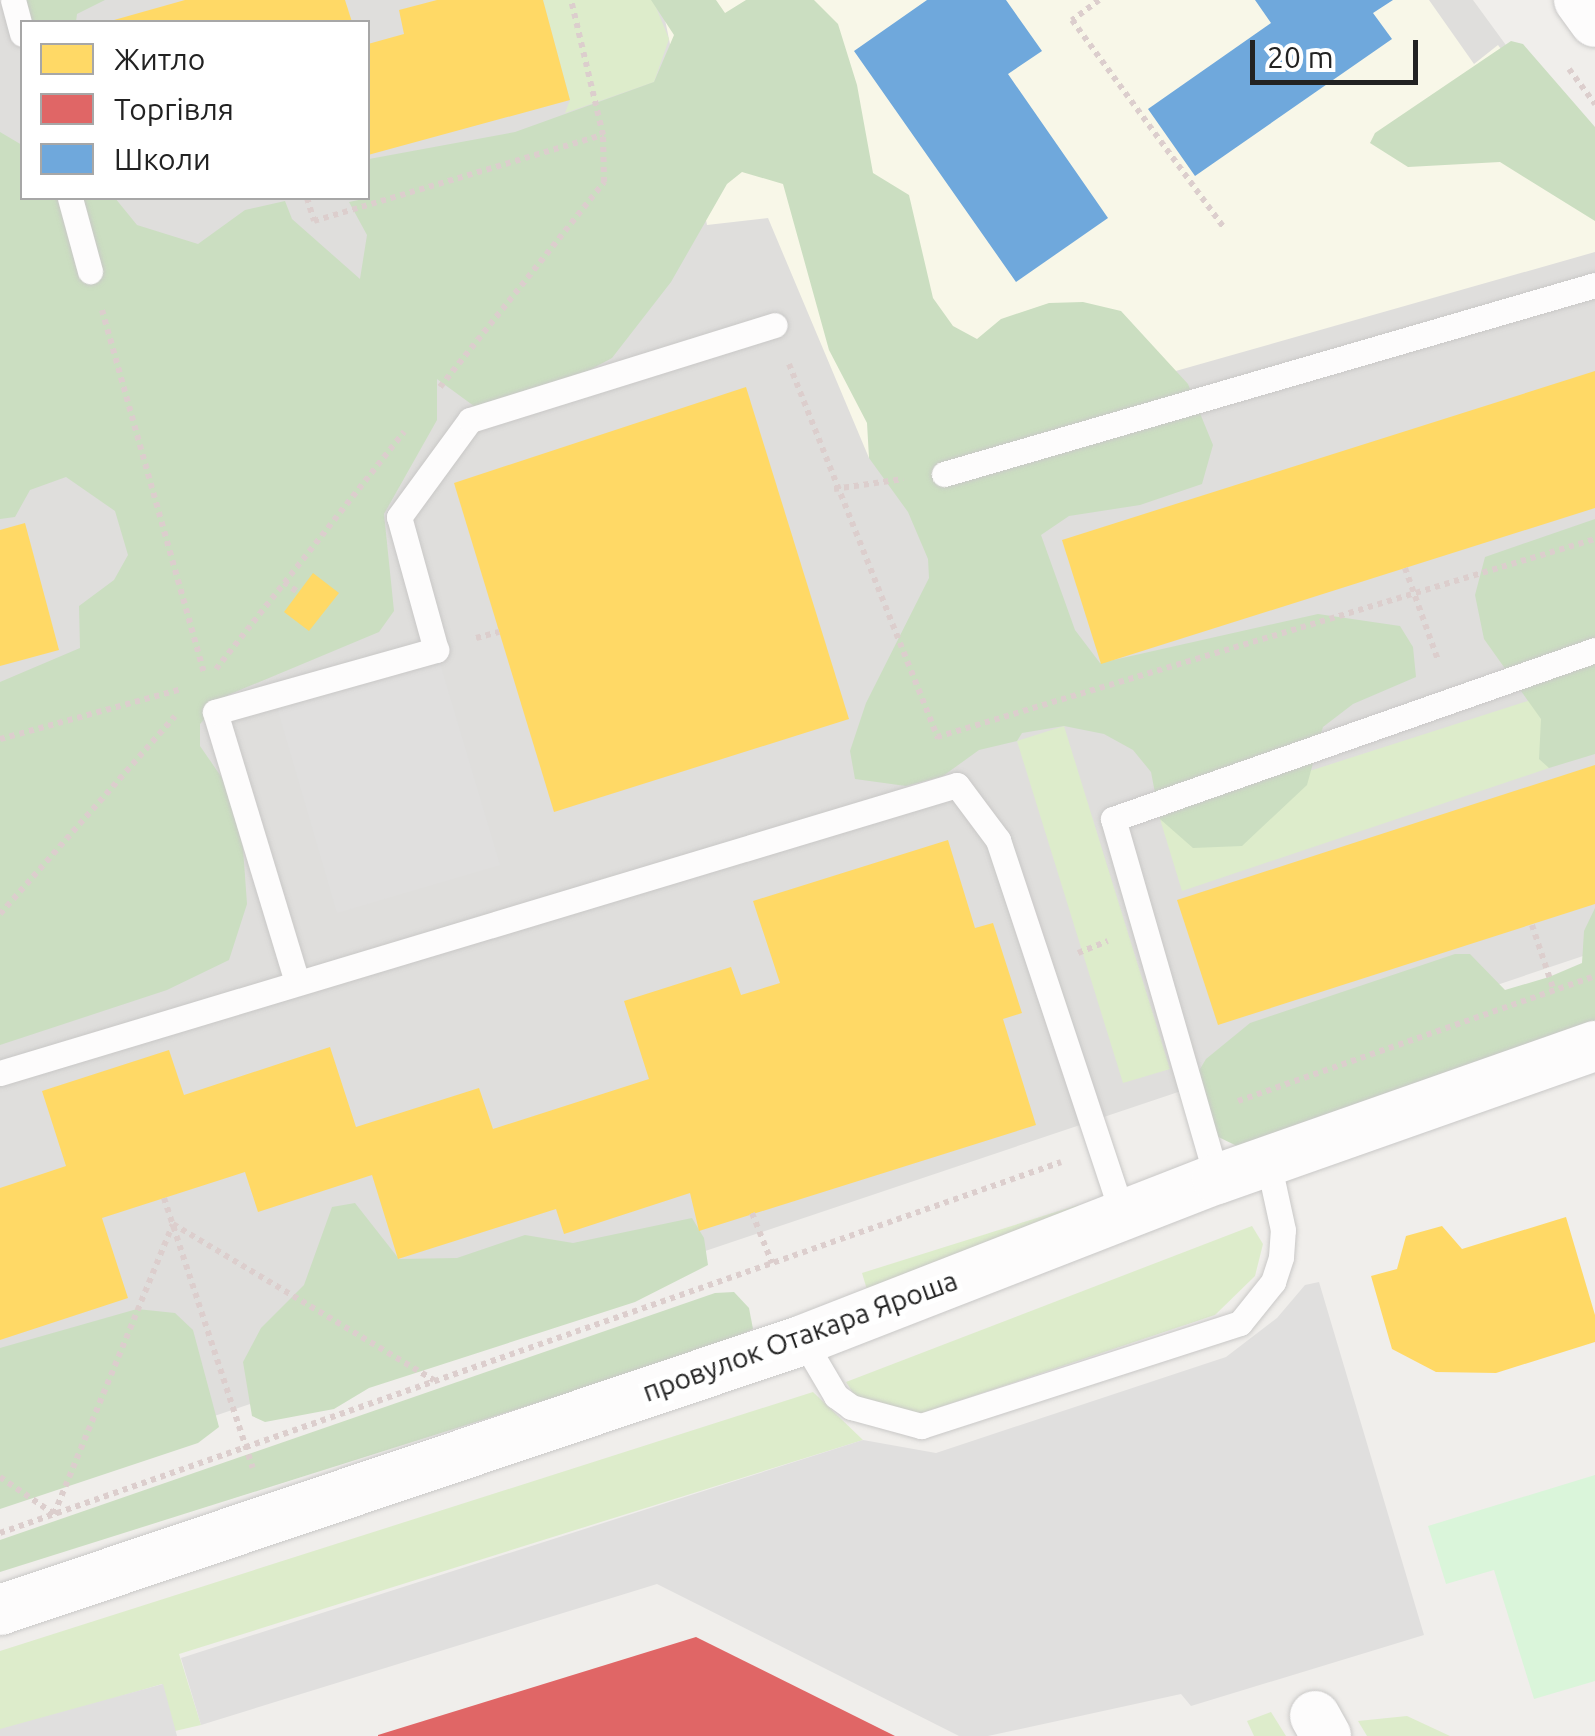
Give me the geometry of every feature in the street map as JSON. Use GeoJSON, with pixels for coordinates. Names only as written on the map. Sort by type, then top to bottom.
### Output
{"type":"FeatureCollection","features":[{"type":"Feature","properties":{"kind":"street"},"geometry":{"type":"LineString","coordinates":[[1579,0],[1595,22]]}},
{"type":"Feature","properties":{"kind":"street","name":"провулок Отакара Яроша"},"geometry":{"type":"LineString","coordinates":[[0,1610],[802,1340],[1268,1160],[1595,1046]]}},
{"type":"Feature","properties":{"kind":"lane"},"geometry":{"type":"LineString","coordinates":[[12,0],[20,27]]}},
{"type":"Feature","properties":{"kind":"lane"},"geometry":{"type":"LineString","coordinates":[[71,200],[90,270]]}},
{"type":"Feature","properties":{"kind":"lane"},"geometry":{"type":"LineString","coordinates":[[944,474],[1595,284]]}},
{"type":"Feature","properties":{"kind":"lane"},"geometry":{"type":"LineString","coordinates":[[297,982],[215,712],[436,650],[399,516],[470,420],[776,325]]}},
{"type":"Feature","properties":{"kind":"lane"},"geometry":{"type":"LineString","coordinates":[[1217,1180],[1195,1116],[1113,820],[1450,697],[1595,650]]}},
{"type":"Feature","properties":{"kind":"lane"},"geometry":{"type":"LineString","coordinates":[[0,1073],[957,785],[998,840],[1123,1214]]}},
{"type":"Feature","properties":{"kind":"lane"},"geometry":{"type":"LineString","coordinates":[[802,1340],[836,1396],[851,1407],[921,1426],[1240,1322],[1266,1293],[1281,1257],[1283,1230],[1268,1160]]}},
{"type":"Feature","properties":{"kind":"path"},"geometry":{"type":"LineString","coordinates":[[430,400],[604,182],[603,135],[571,0]]}},
{"type":"Feature","properties":{"kind":"path"},"geometry":{"type":"LineString","coordinates":[[1099,0],[1072,20],[1224,228]]}},
{"type":"Feature","properties":{"kind":"path"},"geometry":{"type":"LineString","coordinates":[[309,200],[314,221],[603,135]]}},
{"type":"Feature","properties":{"kind":"path"},"geometry":{"type":"LineString","coordinates":[[90,270],[215,712]]}},
{"type":"Feature","properties":{"kind":"path"},"geometry":{"type":"LineString","coordinates":[[776,325],[834,488],[957,785]]}},
{"type":"Feature","properties":{"kind":"path"},"geometry":{"type":"LineString","coordinates":[[0,914],[206,682],[418,415]]}},
{"type":"Feature","properties":{"kind":"path"},"geometry":{"type":"LineString","coordinates":[[834,488],[944,474]]}},
{"type":"Feature","properties":{"kind":"path"},"geometry":{"type":"LineString","coordinates":[[938,737],[1595,539]]}},
{"type":"Feature","properties":{"kind":"path"},"geometry":{"type":"LineString","coordinates":[[1405,568],[1450,697]]}},
{"type":"Feature","properties":{"kind":"path"},"geometry":{"type":"LineString","coordinates":[[284,582],[298,592]]}},
{"type":"Feature","properties":{"kind":"path"},"geometry":{"type":"LineString","coordinates":[[0,739],[206,682]]}},
{"type":"Feature","properties":{"kind":"path"},"geometry":{"type":"LineString","coordinates":[[1532,925],[1554,991]]}},
{"type":"Feature","properties":{"kind":"path"},"geometry":{"type":"LineString","coordinates":[[1040,968],[1143,927]]}},
{"type":"Feature","properties":{"kind":"path"},"geometry":{"type":"LineString","coordinates":[[1195,1116],[1595,976]]}},
{"type":"Feature","properties":{"kind":"path"},"geometry":{"type":"LineString","coordinates":[[0,1533],[1100,1148]]}},
{"type":"Feature","properties":{"kind":"path"},"geometry":{"type":"LineString","coordinates":[[164,1198],[246,1447]]}},
{"type":"Feature","properties":{"kind":"path"},"geometry":{"type":"LineString","coordinates":[[752,1214],[772,1264]]}},
{"type":"Feature","properties":{"kind":"path"},"geometry":{"type":"LineString","coordinates":[[172,1224],[435,1381]]}},
{"type":"Feature","properties":{"kind":"path"},"geometry":{"type":"LineString","coordinates":[[54,1514],[172,1224]]}},
{"type":"Feature","properties":{"kind":"path"},"geometry":{"type":"LineString","coordinates":[[0,1478],[54,1514]]}},
{"type":"Feature","properties":{"kind":"shaded area"},"geometry":{"type":"Polygon","coordinates":[[[0,0],[1473,0],[1595,167],[1595,952],[0,1488],[0,0]]]}},
{"type":"Feature","properties":{"kind":"shaded area"},"geometry":{"type":"Polygon","coordinates":[[[661,0],[1429,0],[1474,64],[1498,45],[1595,175],[1595,252],[869,458],[768,218],[707,225],[661,0]]]}},
{"type":"Feature","properties":{"kind":"shaded area"},"geometry":{"type":"Polygon","coordinates":[[[436,650],[500,865],[337,913],[274,697],[436,650]]]}},
{"type":"Feature","properties":{"kind":"shaded area"},"geometry":{"type":"Polygon","coordinates":[[[1319,1282],[1424,1635],[1191,1706],[1181,1694],[988,1736],[959,1736],[657,1584],[201,1725],[181,1658],[863,1440],[936,1453],[1226,1357],[1277,1318],[1305,1285],[1319,1282]]]}},
{"type":"Feature","properties":{"kind":"shaded area"},"geometry":{"type":"Polygon","coordinates":[[[163,1684],[177,1736],[0,1736],[0,1729],[163,1684]]]}},
{"type":"Feature","properties":{"kind":"green space"},"geometry":{"type":"Polygon","coordinates":[[[20,0],[105,0],[77,14],[76,20],[26,20],[20,0]]]}},
{"type":"Feature","properties":{"kind":"green space"},"geometry":{"type":"Polygon","coordinates":[[[543,0],[653,0],[669,39],[654,82],[565,113],[570,100],[543,0]]]}},
{"type":"Feature","properties":{"kind":"green space"},"geometry":{"type":"Polygon","coordinates":[[[651,0],[716,0],[725,13],[746,0],[814,0],[838,24],[857,85],[873,173],[909,195],[933,298],[953,326],[977,339],[1001,319],[1049,303],[1083,302],[1121,311],[1188,384],[1213,445],[1202,484],[1140,505],[1069,516],[1041,535],[1075,630],[1100,663],[1318,614],[1400,626],[1413,647],[1416,677],[1353,704],[1323,727],[1307,785],[1242,846],[1193,848],[1160,819],[1151,772],[1133,750],[1104,734],[1064,726],[1022,733],[1017,741],[979,750],[943,776],[906,786],[855,779],[850,751],[866,703],[929,578],[928,559],[908,512],[869,458],[867,423],[829,350],[783,184],[742,172],[727,184],[671,282],[612,358],[571,380],[478,409],[437,379],[437,420],[384,514],[394,611],[379,632],[228,695],[200,724],[200,746],[227,785],[243,848],[247,904],[229,960],[167,990],[0,1045],[0,682],[80,648],[79,606],[114,580],[128,555],[115,511],[66,477],[30,490],[15,517],[0,519],[0,132],[20,144],[20,200],[117,200],[137,225],[198,244],[245,210],[285,201],[292,219],[360,279],[367,235],[349,202],[370,200],[370,159],[515,132],[654,82],[674,35],[651,0]]]}},
{"type":"Feature","properties":{"kind":"green space"},"geometry":{"type":"Polygon","coordinates":[[[1511,41],[1523,44],[1595,127],[1595,221],[1500,162],[1408,167],[1370,143],[1375,133],[1511,41]]]}},
{"type":"Feature","properties":{"kind":"green space"},"geometry":{"type":"Polygon","coordinates":[[[1595,519],[1595,754],[1549,768],[1539,759],[1541,719],[1484,639],[1475,595],[1485,557],[1595,519]]]}},
{"type":"Feature","properties":{"kind":"green space"},"geometry":{"type":"Polygon","coordinates":[[[1540,697],[1551,712],[1549,768],[1182,891],[1160,819],[1540,697]]]}},
{"type":"Feature","properties":{"kind":"green space"},"geometry":{"type":"Polygon","coordinates":[[[1064,726],[1170,1069],[1123,1083],[1017,741],[1064,726]]]}},
{"type":"Feature","properties":{"kind":"green space"},"geometry":{"type":"Polygon","coordinates":[[[1595,908],[1595,1024],[1239,1147],[1208,1132],[1188,1089],[1206,1059],[1250,1023],[1455,954],[1470,954],[1505,990],[1549,977],[1582,963],[1584,931],[1595,908]]]}},
{"type":"Feature","properties":{"kind":"green space"},"geometry":{"type":"Polygon","coordinates":[[[355,1203],[399,1259],[457,1258],[525,1235],[573,1243],[692,1218],[704,1238],[708,1265],[635,1302],[369,1388],[334,1409],[265,1422],[252,1416],[243,1362],[261,1328],[304,1285],[332,1207],[355,1203]]]}},
{"type":"Feature","properties":{"kind":"green space"},"geometry":{"type":"Polygon","coordinates":[[[1078,1205],[1052,1234],[868,1293],[862,1273],[1078,1205]]]}},
{"type":"Feature","properties":{"kind":"green space"},"geometry":{"type":"Polygon","coordinates":[[[1252,1226],[1263,1244],[1255,1276],[1215,1315],[916,1415],[857,1399],[846,1382],[1252,1226]]]}},
{"type":"Feature","properties":{"kind":"green space"},"geometry":{"type":"Polygon","coordinates":[[[734,1292],[749,1308],[753,1329],[714,1347],[0,1572],[0,1540],[715,1293],[734,1292]]]}},
{"type":"Feature","properties":{"kind":"green space"},"geometry":{"type":"Polygon","coordinates":[[[137,1309],[175,1313],[193,1330],[219,1427],[198,1443],[0,1509],[0,1348],[137,1309]]]}},
{"type":"Feature","properties":{"kind":"green space"},"geometry":{"type":"Polygon","coordinates":[[[813,1392],[863,1440],[179,1654],[201,1725],[175,1731],[162,1684],[0,1732],[0,1651],[813,1392]]]}},
{"type":"Feature","properties":{"kind":"green space"},"geometry":{"type":"Polygon","coordinates":[[[1595,1475],[1595,1681],[1534,1699],[1494,1570],[1446,1584],[1428,1526],[1595,1475]]]}},
{"type":"Feature","properties":{"kind":"green space"},"geometry":{"type":"Polygon","coordinates":[[[1271,1712],[1286,1736],[1254,1736],[1247,1721],[1271,1712]]]}},
{"type":"Feature","properties":{"kind":"green space"},"geometry":{"type":"Polygon","coordinates":[[[1407,1716],[1450,1736],[1367,1736],[1358,1721],[1407,1716]]]}},
{"type":"Feature","properties":{"kind":"building: Житло"},"geometry":{"type":"Polygon","coordinates":[[[185,0],[345,0],[351,20],[114,20],[185,0]]]}},
{"type":"Feature","properties":{"kind":"building: Житло"},"geometry":{"type":"Polygon","coordinates":[[[437,0],[543,0],[570,100],[370,154],[370,43],[404,34],[399,10],[437,0]]]}},
{"type":"Feature","properties":{"kind":"building: Житло"},"geometry":{"type":"Polygon","coordinates":[[[1595,371],[1595,508],[1101,664],[1062,540],[1595,371]]]}},
{"type":"Feature","properties":{"kind":"building: Житло"},"geometry":{"type":"Polygon","coordinates":[[[746,387],[849,719],[554,812],[454,483],[746,387]]]}},
{"type":"Feature","properties":{"kind":"building: Житло"},"geometry":{"type":"Polygon","coordinates":[[[25,523],[59,650],[0,666],[0,530],[25,523]]]}},
{"type":"Feature","properties":{"kind":"building: Житло"},"geometry":{"type":"Polygon","coordinates":[[[313,573],[339,593],[309,631],[284,612],[313,573]]]}},
{"type":"Feature","properties":{"kind":"building: Житло"},"geometry":{"type":"Polygon","coordinates":[[[1595,765],[1595,904],[1218,1025],[1177,900],[1595,765]]]}},
{"type":"Feature","properties":{"kind":"building: Житло"},"geometry":{"type":"Polygon","coordinates":[[[948,840],[975,928],[993,923],[1022,1013],[1003,1019],[1036,1125],[699,1231],[690,1193],[564,1234],[556,1209],[398,1259],[372,1175],[258,1212],[245,1172],[102,1218],[128,1298],[0,1340],[0,1188],[66,1166],[42,1091],[169,1050],[184,1095],[330,1047],[356,1127],[479,1088],[493,1129],[649,1079],[624,1001],[731,967],[741,995],[780,983],[753,901],[948,840]]]}},
{"type":"Feature","properties":{"kind":"building: Житло"},"geometry":{"type":"Polygon","coordinates":[[[1566,1217],[1595,1315],[1595,1342],[1496,1373],[1436,1372],[1392,1349],[1371,1276],[1397,1269],[1406,1236],[1442,1226],[1462,1249],[1566,1217]]]}},
{"type":"Feature","properties":{"kind":"building: Торгівля"},"geometry":{"type":"Polygon","coordinates":[[[696,1637],[895,1736],[378,1736],[378,1735],[696,1637]]]}},
{"type":"Feature","properties":{"kind":"building: Школи"},"geometry":{"type":"Polygon","coordinates":[[[927,0],[1006,0],[1042,51],[1008,74],[1108,218],[1016,282],[854,51],[927,0]]]}},
{"type":"Feature","properties":{"kind":"building: Школи"},"geometry":{"type":"Polygon","coordinates":[[[1255,0],[1393,0],[1373,13],[1392,39],[1195,176],[1148,109],[1271,23],[1255,0]]]}}]}
